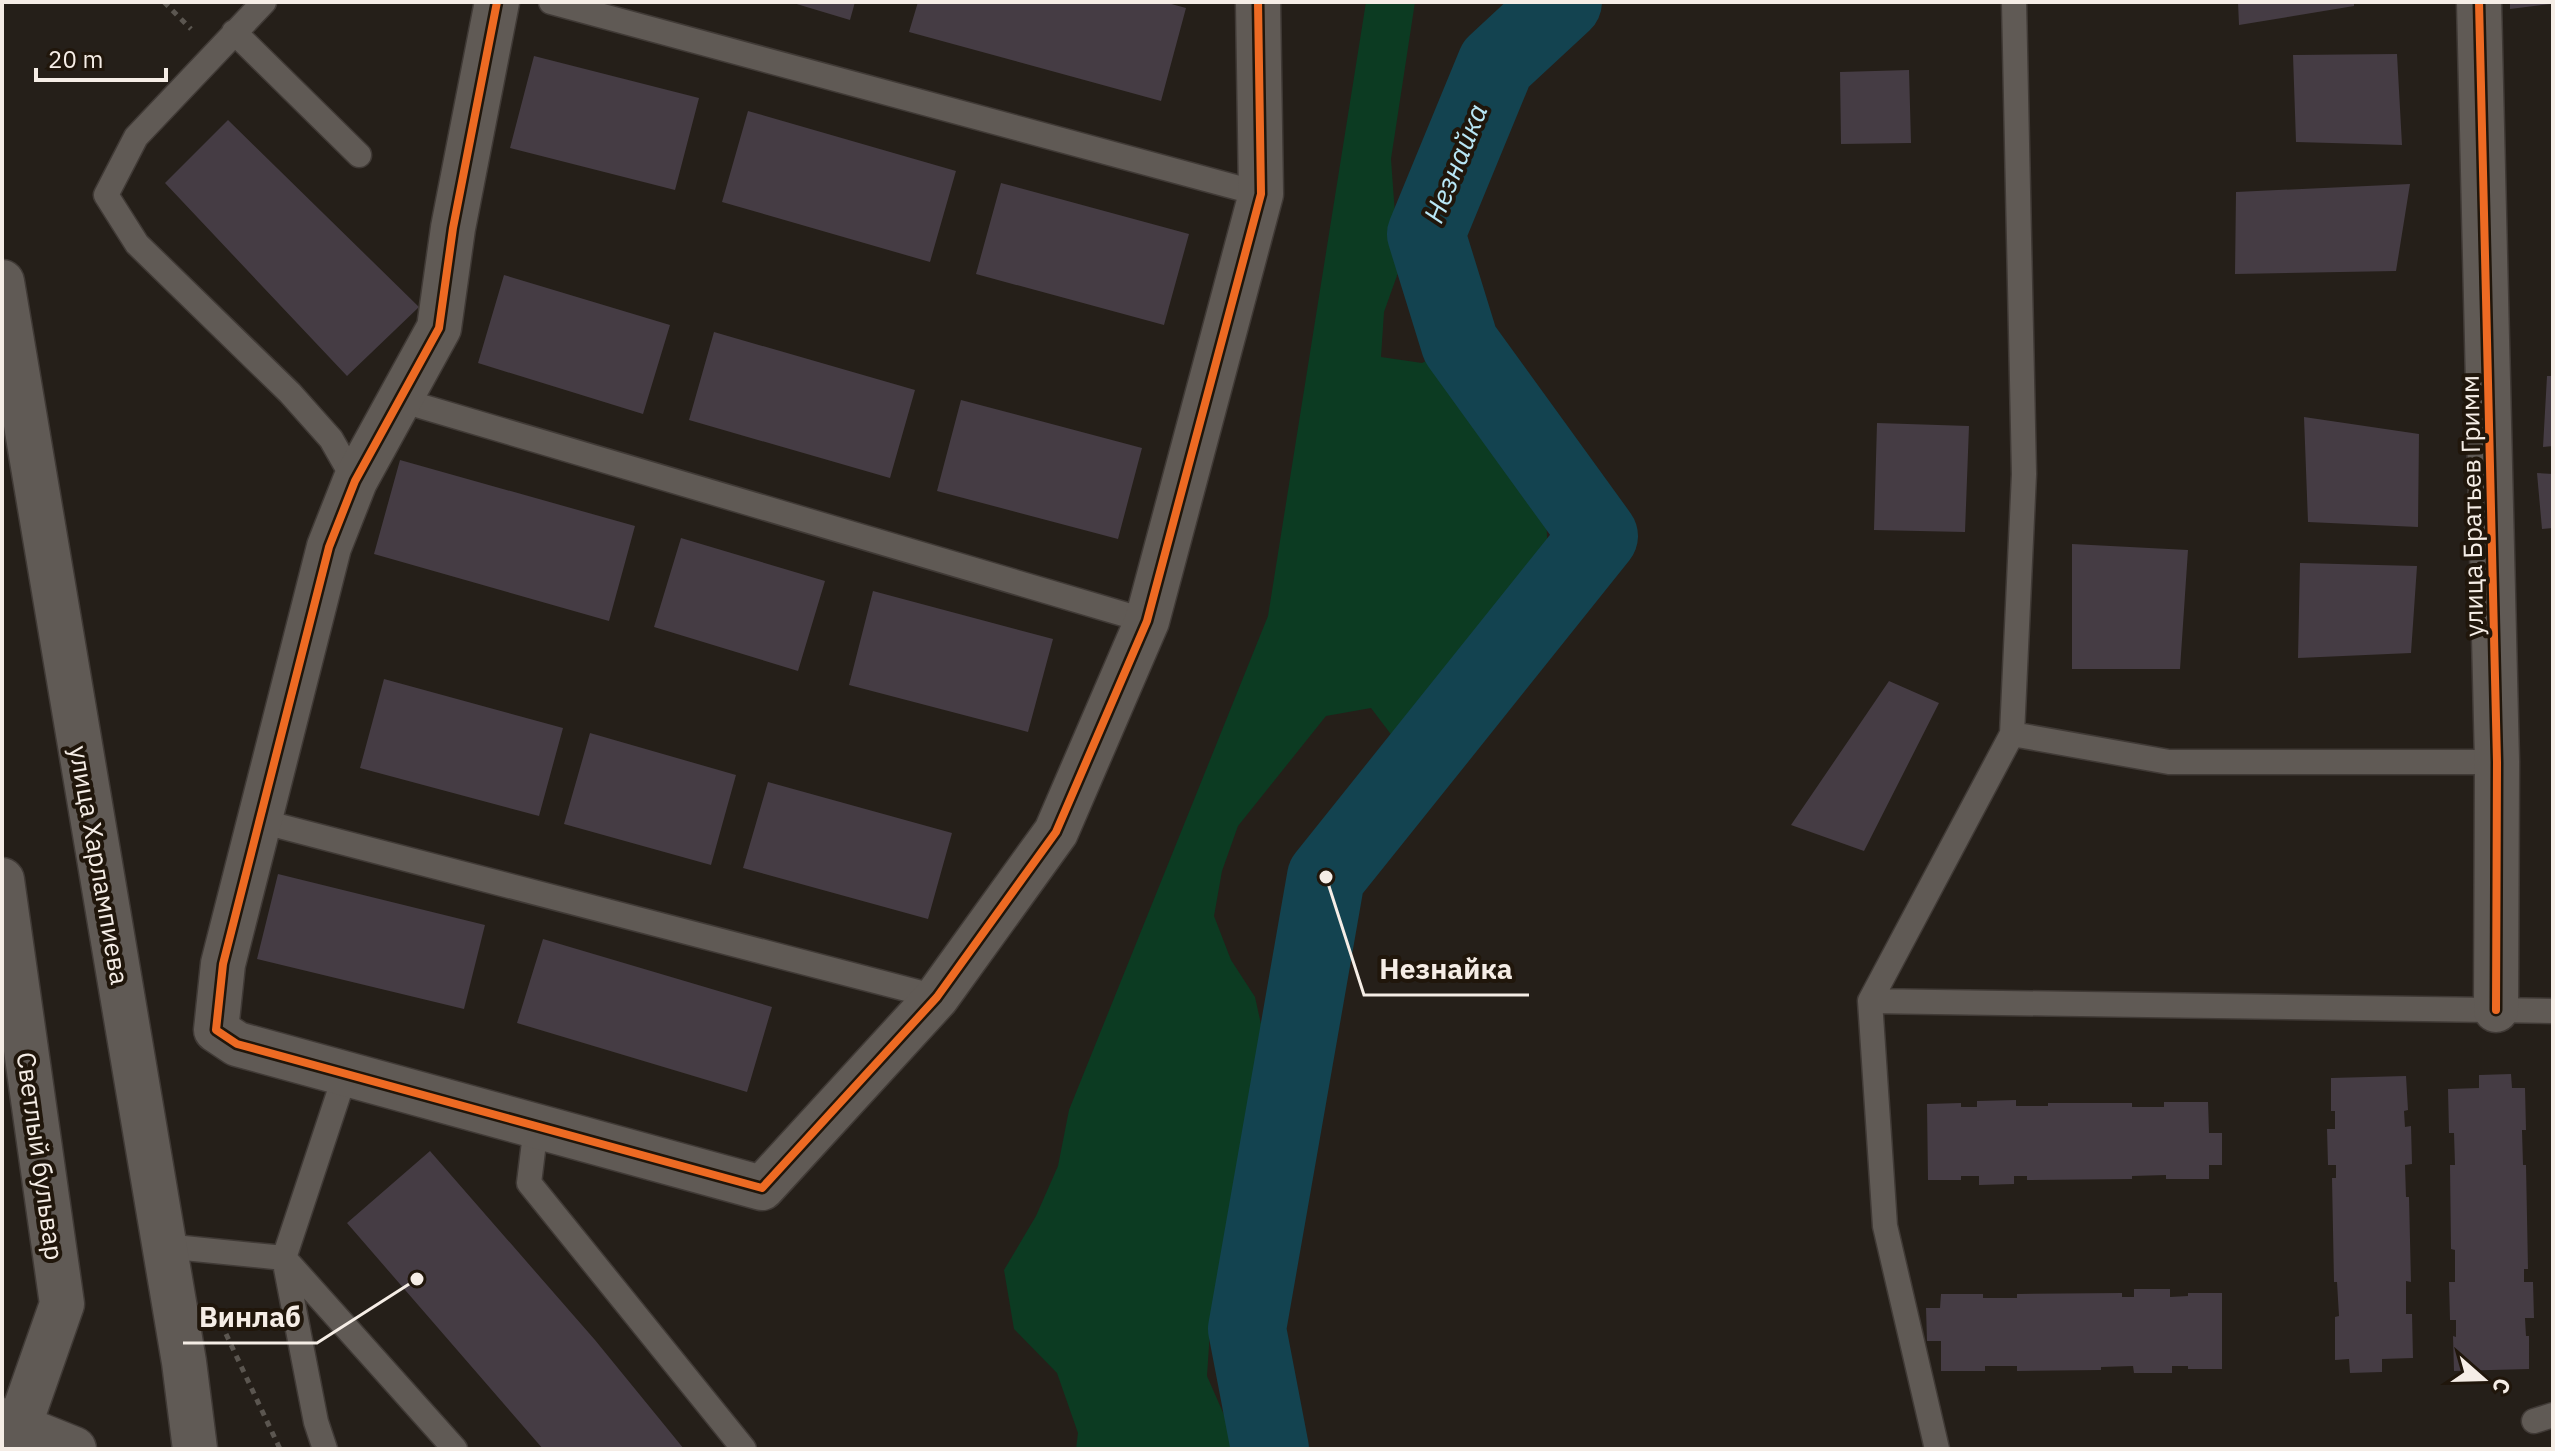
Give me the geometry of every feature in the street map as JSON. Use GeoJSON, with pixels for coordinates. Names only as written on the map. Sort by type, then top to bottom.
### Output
{"type":"FeatureCollection","features":[{"type":"Feature","properties":{"kind":"street"},"geometry":{"type":"LineString","coordinates":[[497,2],[453,228],[439,328],[355,481],[329,547],[223,964],[216,1030],[237,1044],[762,1188],[937,997],[1056,832],[1147,621],[1261,194],[1258,2]]}},
{"type":"Feature","properties":{"kind":"street","name":"улица Братьев Гримм"},"geometry":{"type":"LineString","coordinates":[[2479,2],[2497,762],[2496,1010]]}},
{"type":"Feature","properties":{"kind":"street","name":"улица Харлампиева"},"geometry":{"type":"LineString","coordinates":[[2,282],[164,1246],[195,1449]]}},
{"type":"Feature","properties":{"kind":"street","name":"Светлый бульвар"},"geometry":{"type":"LineString","coordinates":[[2,880],[62,1304],[11,1432],[74,1449]]}},
{"type":"Feature","properties":{"kind":"lane"},"geometry":{"type":"LineString","coordinates":[[264,2],[136,137],[106,195],[137,244],[290,393],[331,439],[355,481]]}},
{"type":"Feature","properties":{"kind":"lane"},"geometry":{"type":"LineString","coordinates":[[551,2],[1261,194]]}},
{"type":"Feature","properties":{"kind":"lane"},"geometry":{"type":"LineString","coordinates":[[1937,1449],[1885,1226],[1870,1001],[2012,734],[2024,474],[2014,2]]}},
{"type":"Feature","properties":{"kind":"lane"},"geometry":{"type":"LineString","coordinates":[[234,32],[359,155]]}},
{"type":"Feature","properties":{"kind":"lane"},"geometry":{"type":"LineString","coordinates":[[400,400],[1147,621]]}},
{"type":"Feature","properties":{"kind":"lane"},"geometry":{"type":"LineString","coordinates":[[2012,734],[2169,762],[2497,762]]}},
{"type":"Feature","properties":{"kind":"lane"},"geometry":{"type":"LineString","coordinates":[[260,821],[937,997]]}},
{"type":"Feature","properties":{"kind":"lane"},"geometry":{"type":"LineString","coordinates":[[1870,1001],[2553,1011]]}},
{"type":"Feature","properties":{"kind":"lane"},"geometry":{"type":"LineString","coordinates":[[325,1449],[316,1422],[284,1258],[345,1075]]}},
{"type":"Feature","properties":{"kind":"lane"},"geometry":{"type":"LineString","coordinates":[[536,1126],[529,1183],[744,1449]]}},
{"type":"Feature","properties":{"kind":"lane"},"geometry":{"type":"LineString","coordinates":[[164,1246],[284,1258],[455,1449]]}},
{"type":"Feature","properties":{"kind":"path"},"geometry":{"type":"LineString","coordinates":[[224,1329],[280,1449]]}},
{"type":"Feature","properties":{"kind":"green space"},"geometry":{"type":"Polygon","coordinates":[[[1366,2],[1415,2],[1391,159],[1399,270],[1384,312],[1381,357],[1422,363],[1460,344],[1474,354],[1500,387],[1522,426],[1546,514],[1548,558],[1468,676],[1436,713],[1399,745],[1371,708],[1326,716],[1238,826],[1222,871],[1214,916],[1231,960],[1255,997],[1265,1042],[1265,1149],[1253,1193],[1219,1286],[1210,1331],[1207,1376],[1239,1449],[1076,1449],[1078,1433],[1057,1373],[1014,1329],[1004,1270],[1036,1216],[1058,1166],[1069,1110],[1268,616],[1366,2]]]}},
{"type":"Feature","properties":{"kind":"building"},"geometry":{"type":"Polygon","coordinates":[[[790,2],[855,2],[850,20],[790,2]]]}},
{"type":"Feature","properties":{"kind":"building"},"geometry":{"type":"Polygon","coordinates":[[[918,2],[1164,2],[1186,8],[1161,101],[909,32],[918,2]]]}},
{"type":"Feature","properties":{"kind":"building"},"geometry":{"type":"Polygon","coordinates":[[[2238,2],[2354,2],[2354,6],[2239,25],[2238,2]]]}},
{"type":"Feature","properties":{"kind":"building"},"geometry":{"type":"Polygon","coordinates":[[[2510,2],[2551,2],[2551,4],[2510,9],[2510,2]]]}},
{"type":"Feature","properties":{"kind":"building"},"geometry":{"type":"Polygon","coordinates":[[[2397,54],[2402,145],[2296,142],[2293,55],[2397,54]]]}},
{"type":"Feature","properties":{"kind":"building"},"geometry":{"type":"Polygon","coordinates":[[[534,56],[699,98],[675,190],[510,148],[534,56]]]}},
{"type":"Feature","properties":{"kind":"building"},"geometry":{"type":"Polygon","coordinates":[[[1909,70],[1911,143],[1841,144],[1840,72],[1909,70]]]}},
{"type":"Feature","properties":{"kind":"building"},"geometry":{"type":"Polygon","coordinates":[[[748,111],[956,171],[930,262],[722,202],[748,111]]]}},
{"type":"Feature","properties":{"kind":"building"},"geometry":{"type":"Polygon","coordinates":[[[228,120],[419,307],[347,376],[165,183],[228,120]]]}},
{"type":"Feature","properties":{"kind":"building"},"geometry":{"type":"Polygon","coordinates":[[[1001,183],[1189,234],[1164,325],[976,274],[1001,183]]]}},
{"type":"Feature","properties":{"kind":"building"},"geometry":{"type":"Polygon","coordinates":[[[2410,184],[2396,271],[2235,274],[2236,192],[2410,184]]]}},
{"type":"Feature","properties":{"kind":"building"},"geometry":{"type":"Polygon","coordinates":[[[504,275],[670,325],[643,414],[478,363],[504,275]]]}},
{"type":"Feature","properties":{"kind":"building"},"geometry":{"type":"Polygon","coordinates":[[[714,332],[915,390],[890,478],[689,420],[714,332]]]}},
{"type":"Feature","properties":{"kind":"building"},"geometry":{"type":"Polygon","coordinates":[[[2547,376],[2553,376],[2553,446],[2543,447],[2547,376]]]}},
{"type":"Feature","properties":{"kind":"building"},"geometry":{"type":"Polygon","coordinates":[[[961,400],[1142,448],[1118,539],[937,491],[961,400]]]}},
{"type":"Feature","properties":{"kind":"building"},"geometry":{"type":"Polygon","coordinates":[[[2304,417],[2419,434],[2418,527],[2308,522],[2304,417]]]}},
{"type":"Feature","properties":{"kind":"building"},"geometry":{"type":"Polygon","coordinates":[[[1877,423],[1969,426],[1965,532],[1874,530],[1877,423]]]}},
{"type":"Feature","properties":{"kind":"building"},"geometry":{"type":"Polygon","coordinates":[[[400,460],[635,526],[609,621],[374,554],[400,460]]]}},
{"type":"Feature","properties":{"kind":"building"},"geometry":{"type":"Polygon","coordinates":[[[2537,473],[2553,474],[2553,528],[2542,529],[2537,473]]]}},
{"type":"Feature","properties":{"kind":"building"},"geometry":{"type":"Polygon","coordinates":[[[681,538],[825,581],[798,671],[654,627],[681,538]]]}},
{"type":"Feature","properties":{"kind":"building"},"geometry":{"type":"Polygon","coordinates":[[[2072,544],[2188,550],[2180,669],[2072,669],[2072,544]]]}},
{"type":"Feature","properties":{"kind":"building"},"geometry":{"type":"Polygon","coordinates":[[[2300,563],[2417,566],[2411,653],[2298,658],[2300,563]]]}},
{"type":"Feature","properties":{"kind":"building"},"geometry":{"type":"Polygon","coordinates":[[[873,591],[1053,639],[1028,732],[849,685],[873,591]]]}},
{"type":"Feature","properties":{"kind":"building"},"geometry":{"type":"Polygon","coordinates":[[[384,679],[563,728],[539,816],[360,768],[384,679]]]}},
{"type":"Feature","properties":{"kind":"building"},"geometry":{"type":"Polygon","coordinates":[[[1889,681],[1939,703],[1864,851],[1791,825],[1889,681]]]}},
{"type":"Feature","properties":{"kind":"building"},"geometry":{"type":"Polygon","coordinates":[[[590,733],[736,775],[711,865],[564,824],[590,733]]]}},
{"type":"Feature","properties":{"kind":"building"},"geometry":{"type":"Polygon","coordinates":[[[768,782],[952,833],[928,919],[743,868],[768,782]]]}},
{"type":"Feature","properties":{"kind":"building"},"geometry":{"type":"Polygon","coordinates":[[[278,874],[485,925],[464,1009],[257,959],[278,874]]]}},
{"type":"Feature","properties":{"kind":"building"},"geometry":{"type":"Polygon","coordinates":[[[543,939],[772,1007],[747,1092],[517,1023],[543,939]]]}},
{"type":"Feature","properties":{"kind":"building"},"geometry":{"type":"Polygon","coordinates":[[[2511,1074],[2512,1088],[2525,1088],[2526,1130],[2522,1130],[2523,1165],[2526,1165],[2528,1269],[2524,1269],[2524,1282],[2533,1282],[2534,1318],[2525,1318],[2526,1336],[2529,1336],[2529,1369],[2454,1371],[2456,1320],[2450,1320],[2449,1282],[2455,1282],[2455,1250],[2451,1249],[2450,1165],[2455,1165],[2454,1133],[2449,1133],[2448,1089],[2479,1088],[2479,1075],[2511,1074]]]}},
{"type":"Feature","properties":{"kind":"building"},"geometry":{"type":"Polygon","coordinates":[[[2406,1076],[2408,1110],[2404,1111],[2405,1127],[2411,1126],[2412,1164],[2405,1165],[2411,1282],[2406,1281],[2406,1314],[2412,1314],[2413,1358],[2382,1359],[2382,1372],[2350,1373],[2349,1359],[2335,1360],[2335,1317],[2339,1316],[2337,1282],[2334,1282],[2332,1178],[2336,1178],[2336,1165],[2328,1165],[2327,1129],[2335,1129],[2335,1111],[2331,1111],[2331,1078],[2406,1076]]]}},
{"type":"Feature","properties":{"kind":"building"},"geometry":{"type":"Polygon","coordinates":[[[2016,1100],[2016,1106],[2132,1103],[2132,1107],[2164,1107],[2164,1102],[2208,1102],[2209,1133],[2222,1133],[2222,1165],[2209,1165],[2209,1179],[2166,1179],[2166,1175],[2132,1176],[2132,1179],[2027,1180],[2027,1176],[2014,1176],[2014,1184],[1979,1185],[1979,1176],[1961,1176],[1961,1180],[1928,1180],[1927,1104],[1961,1103],[1961,1107],[1977,1107],[1977,1101],[2016,1100]]]}},
{"type":"Feature","properties":{"kind":"building"},"geometry":{"type":"Polygon","coordinates":[[[430,1151],[595,1340],[684,1449],[543,1449],[347,1223],[430,1151]]]}},
{"type":"Feature","properties":{"kind":"building"},"geometry":{"type":"Polygon","coordinates":[[[2134,1289],[2170,1289],[2170,1297],[2188,1296],[2188,1293],[2222,1293],[2222,1369],[2172,1366],[2172,1373],[2134,1373],[2133,1366],[2101,1367],[2101,1370],[2017,1371],[2017,1366],[1985,1366],[1985,1371],[1941,1371],[1941,1341],[1927,1341],[1926,1308],[1940,1308],[1941,1294],[2017,1298],[2017,1294],[2122,1293],[2122,1297],[2134,1297],[2134,1289]]]}},
{"type":"Feature","properties":{"kind":"waterway","name":"Незнайка"},"geometry":{"type":"LineString","coordinates":[[1270,1449],[1247,1329],[1326,877],[1599,536],[1460,344],[1426,234],[1496,64],[1563,2]]}},
{"type":"Feature","properties":{"kind":"cycle path"},"geometry":{"type":"LineString","coordinates":[[497,2],[453,228],[439,328],[355,481],[329,547],[223,964],[216,1030],[237,1044],[762,1188],[937,997],[1056,832],[1147,621],[1261,194],[1258,2]]}},
{"type":"Feature","properties":{"kind":"cycle path"},"geometry":{"type":"LineString","coordinates":[[2479,2],[2497,762],[2496,1010]]}},
{"type":"Feature","properties":{"kind":"place","name":"Незнайка"},"geometry":{"type":"Point","coordinates":[1326,877]}},
{"type":"Feature","properties":{"kind":"place","name":"Винлаб"},"geometry":{"type":"Point","coordinates":[417,1279]}}]}
